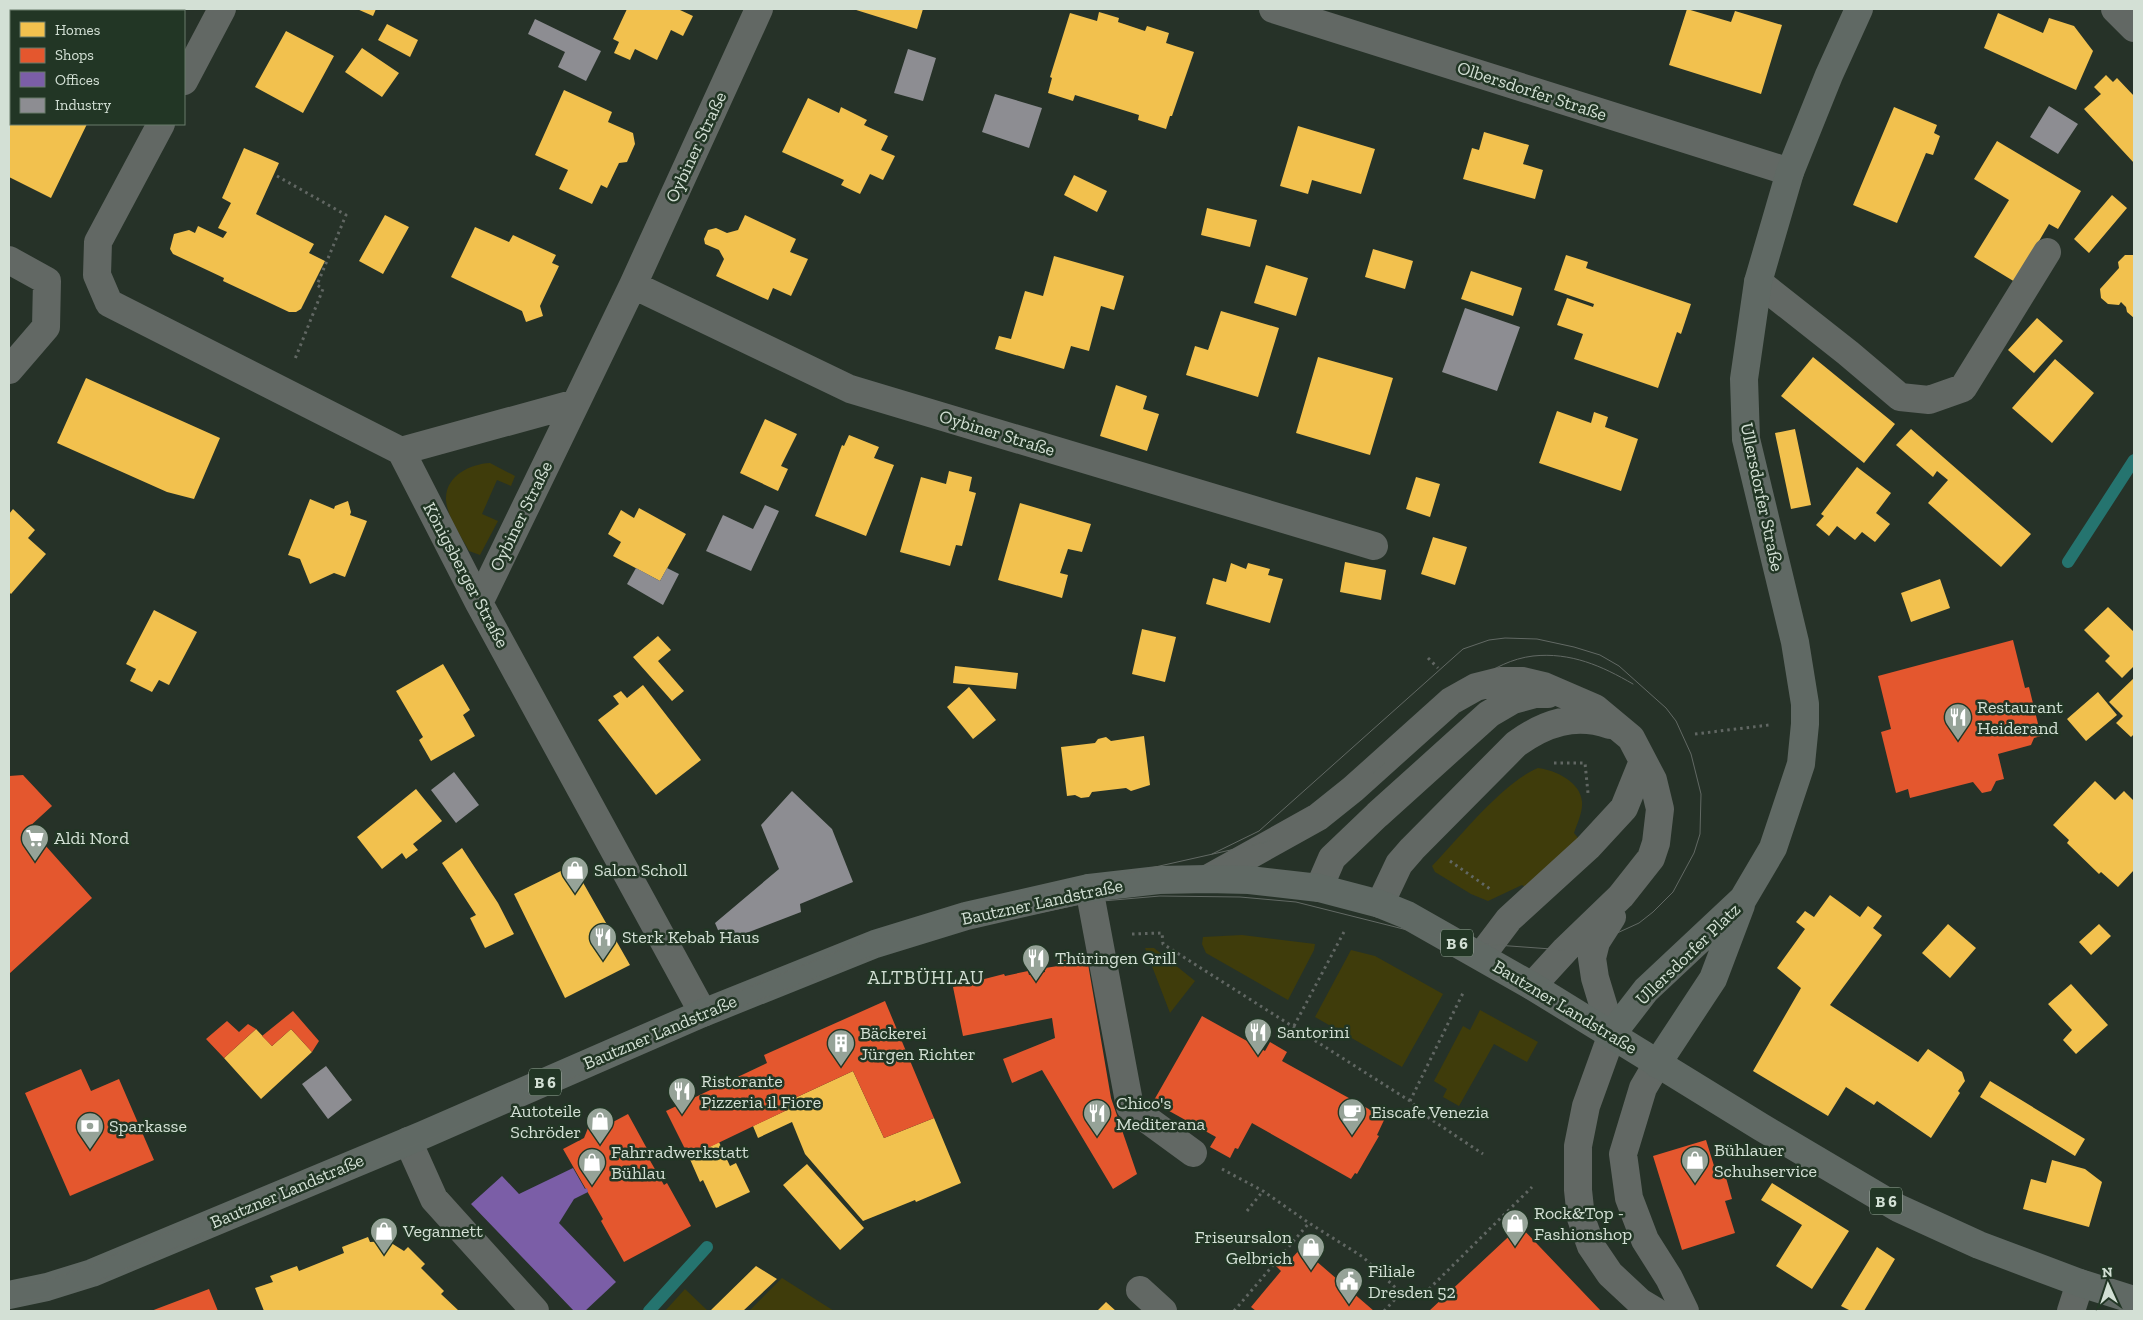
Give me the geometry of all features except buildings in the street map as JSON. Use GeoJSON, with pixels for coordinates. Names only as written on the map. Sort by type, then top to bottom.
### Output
{"type":"FeatureCollection","features":[{"type":"Feature","properties":{"kind":"main road","name":"Ullersdorfer Straße"},"geometry":{"type":"LineString","coordinates":[[1743,899],[1773,848],[1779,832],[1801,764],[1805,724],[1805,704],[1795,642],[1746,439],[1744,379],[1758,282],[1790,172],[1829,75],[1860,9]]}},
{"type":"Feature","properties":{"kind":"main road","name":"Bautzner Landstraße"},"geometry":{"type":"LineString","coordinates":[[9,1295],[92,1273],[408,1141],[703,1013],[875,944],[966,916],[1089,888],[1159,880],[1206,879],[1249,880],[1319,888],[1370,901],[1407,915],[1532,986],[1612,1034],[1657,1064],[1898,1208],[1979,1245],[2080,1283],[2134,1300]]}},
{"type":"Feature","properties":{"kind":"main road","name":"Ullersdorfer Platz"},"geometry":{"type":"LineString","coordinates":[[1612,1034],[1646,990],[1743,899]]}},
{"type":"Feature","properties":{"kind":"main road","name":"Ullersdorfer Platz"},"geometry":{"type":"LineString","coordinates":[[1657,1064],[1713,979],[1743,899]]}},
{"type":"Feature","properties":{"kind":"street"},"geometry":{"type":"LineString","coordinates":[[185,79],[222,9]]}},
{"type":"Feature","properties":{"kind":"street","name":"Oybiner Straße"},"geometry":{"type":"LineString","coordinates":[[479,603],[633,285],[759,9]]}},
{"type":"Feature","properties":{"kind":"street","name":"Olbersdorfer Straße"},"geometry":{"type":"LineString","coordinates":[[1273,9],[1790,172]]}},
{"type":"Feature","properties":{"kind":"street"},"geometry":{"type":"LineString","coordinates":[[2115,9],[2134,28]]}},
{"type":"Feature","properties":{"kind":"street"},"geometry":{"type":"LineString","coordinates":[[160,125],[98,242],[97,274],[109,303],[402,451],[576,403]]}},
{"type":"Feature","properties":{"kind":"street"},"geometry":{"type":"LineString","coordinates":[[1758,282],[1900,397],[1929,400],[1963,388],[2047,252]]}},
{"type":"Feature","properties":{"kind":"street"},"geometry":{"type":"LineString","coordinates":[[9,260],[47,281],[46,327],[9,370]]}},
{"type":"Feature","properties":{"kind":"street","name":"Oybiner Straße"},"geometry":{"type":"LineString","coordinates":[[633,285],[850,389],[1374,546]]}},
{"type":"Feature","properties":{"kind":"street","name":"Königsberger Straße"},"geometry":{"type":"LineString","coordinates":[[402,451],[479,603],[703,1013]]}},
{"type":"Feature","properties":{"kind":"street"},"geometry":{"type":"LineString","coordinates":[[1206,879],[1318,817],[1353,790],[1451,701],[1476,687],[1500,681],[1523,682],[1544,686],[1595,708],[1631,738],[1652,780],[1660,809],[1656,843],[1651,858],[1621,896],[1565,950],[1532,986]]}},
{"type":"Feature","properties":{"kind":"street"},"geometry":{"type":"LineString","coordinates":[[1319,888],[1332,858],[1489,714],[1513,700],[1534,694],[1570,696]]}},
{"type":"Feature","properties":{"kind":"street"},"geometry":{"type":"LineString","coordinates":[[1370,901],[1399,864],[1434,825],[1516,744],[1532,733],[1556,722],[1575,719],[1596,720],[1616,727]]}},
{"type":"Feature","properties":{"kind":"street"},"geometry":{"type":"LineString","coordinates":[[1481,956],[1509,919],[1588,847],[1624,808],[1643,761]]}},
{"type":"Feature","properties":{"kind":"street"},"geometry":{"type":"LineString","coordinates":[[1089,888],[1130,1107],[1193,1153]]}},
{"type":"Feature","properties":{"kind":"street"},"geometry":{"type":"LineString","coordinates":[[1621,896],[1613,916],[1596,942],[1592,958],[1595,978],[1612,1034],[1586,1106],[1578,1146],[1578,1190],[1581,1218],[1591,1246],[1610,1274],[1647,1306],[1669,1278]]}},
{"type":"Feature","properties":{"kind":"street"},"geometry":{"type":"LineString","coordinates":[[1657,1064],[1643,1088],[1623,1154],[1629,1198],[1645,1240],[1669,1278],[1685,1311]]}},
{"type":"Feature","properties":{"kind":"street"},"geometry":{"type":"LineString","coordinates":[[408,1141],[434,1199],[535,1311]]}},
{"type":"Feature","properties":{"kind":"street"},"geometry":{"type":"LineString","coordinates":[[2072,1311],[2080,1283]]}},
{"type":"Feature","properties":{"kind":"street"},"geometry":{"type":"LineString","coordinates":[[1140,1290],[1163,1311]]}},
{"type":"Feature","properties":{"kind":"street"},"geometry":{"type":"LineString","coordinates":[[9,1295],[14,1311]]}},
{"type":"Feature","properties":{"kind":"path"},"geometry":{"type":"LineString","coordinates":[[277,176],[346,215],[317,285],[323,289],[282,391]]}},
{"type":"Feature","properties":{"kind":"path"},"geometry":{"type":"LineString","coordinates":[[1695,734],[1770,725]]}},
{"type":"Feature","properties":{"kind":"path"},"geometry":{"type":"LineString","coordinates":[[1585,763],[1589,799]]}},
{"type":"Feature","properties":{"kind":"path"},"geometry":{"type":"LineString","coordinates":[[1442,856],[1491,890]]}},
{"type":"Feature","properties":{"kind":"path"},"geometry":{"type":"LineString","coordinates":[[1294,1026],[1370,901]]}},
{"type":"Feature","properties":{"kind":"path"},"geometry":{"type":"LineString","coordinates":[[1162,933],[1163,944],[1410,1101],[1429,1118],[1484,1154]]}},
{"type":"Feature","properties":{"kind":"path"},"geometry":{"type":"LineString","coordinates":[[1410,1101],[1463,993]]}},
{"type":"Feature","properties":{"kind":"path"},"geometry":{"type":"LineString","coordinates":[[1193,1153],[1263,1192],[1309,1223],[1364,1256],[1401,1293]]}},
{"type":"Feature","properties":{"kind":"path"},"geometry":{"type":"LineString","coordinates":[[1384,1311],[1401,1293],[1429,1289],[1532,1187]]}},
{"type":"Feature","properties":{"kind":"path"},"geometry":{"type":"LineString","coordinates":[[1247,1211],[1263,1192]]}},
{"type":"Feature","properties":{"kind":"path"},"geometry":{"type":"LineString","coordinates":[[1234,1311],[1309,1223]]}},
{"type":"Feature","properties":{"kind":"shaded area"},"geometry":{"type":"Polygon","coordinates":[[[490,463],[515,476],[511,486],[497,480],[482,514],[498,521],[480,555],[469,551],[455,527],[446,500],[447,492],[454,478],[467,469],[490,463]]]}},
{"type":"Feature","properties":{"kind":"shaded area"},"geometry":{"type":"Polygon","coordinates":[[[1538,768],[1552,771],[1566,778],[1581,795],[1580,818],[1574,833],[1579,839],[1527,888],[1522,885],[1488,901],[1471,894],[1435,872],[1432,866],[1482,812],[1510,785],[1538,768]]]}},
{"type":"Feature","properties":{"kind":"shaded area"},"geometry":{"type":"Polygon","coordinates":[[[1242,935],[1315,944],[1314,950],[1288,1000],[1206,953],[1202,944],[1203,937],[1242,935]]]}},
{"type":"Feature","properties":{"kind":"shaded area"},"geometry":{"type":"Polygon","coordinates":[[[1145,948],[1154,948],[1195,981],[1170,1013],[1145,948]]]}},
{"type":"Feature","properties":{"kind":"shaded area"},"geometry":{"type":"Polygon","coordinates":[[[1351,950],[1375,956],[1443,994],[1402,1067],[1315,1017],[1351,950]]]}},
{"type":"Feature","properties":{"kind":"shaded area"},"geometry":{"type":"Polygon","coordinates":[[[1480,1010],[1538,1042],[1527,1062],[1494,1044],[1459,1106],[1443,1097],[1447,1089],[1434,1081],[1463,1026],[1470,1030],[1480,1010]]]}},
{"type":"Feature","properties":{"kind":"shaded area"},"geometry":{"type":"Polygon","coordinates":[[[782,1278],[834,1311],[749,1311],[782,1278]]]}},
{"type":"Feature","properties":{"kind":"shaded area"},"geometry":{"type":"Polygon","coordinates":[[[685,1289],[708,1311],[665,1311],[685,1289]]]}},
{"type":"Feature","properties":{"kind":"waterway"},"geometry":{"type":"LineString","coordinates":[[2068,562],[2134,460]]}},
{"type":"Feature","properties":{"kind":"waterway"},"geometry":{"type":"LineString","coordinates":[[649,1311],[707,1247]]}},
{"type":"Feature","properties":{"kind":"tram line"},"geometry":{"type":"LineString","coordinates":[[9,1303],[52,1296],[95,1282],[707,1020],[877,954],[961,929],[1091,902],[1160,896],[1240,897],[1296,902],[1455,942],[1580,950],[1639,923],[1673,892],[1694,853],[1700,834],[1701,794],[1691,754],[1676,721],[1666,708],[1619,666],[1600,655],[1574,647],[1537,639],[1505,638],[1489,640],[1463,649],[1259,831],[1212,854]]}},
{"type":"Feature","properties":{"kind":"tram line"},"geometry":{"type":"LineString","coordinates":[[9,1287],[46,1281],[90,1265],[699,1007],[866,940],[960,911],[1266,842],[1276,838],[1313,820],[1351,793],[1464,690],[1476,680],[1503,664],[1533,656],[1560,656],[1598,666],[1633,684]]}},
{"type":"Feature","properties":{"kind":"place","name":"Restaurant Heiderand"},"geometry":{"type":"Point","coordinates":[1958,741]}},
{"type":"Feature","properties":{"kind":"place","name":"Aldi Nord"},"geometry":{"type":"Point","coordinates":[35,862]}},
{"type":"Feature","properties":{"kind":"place","name":"Salon Scholl"},"geometry":{"type":"Point","coordinates":[575,894]}},
{"type":"Feature","properties":{"kind":"place","name":"Sterk Kebab Haus"},"geometry":{"type":"Point","coordinates":[603,961]}},
{"type":"Feature","properties":{"kind":"place","name":"Thüringen Grill"},"geometry":{"type":"Point","coordinates":[1036,982]}},
{"type":"Feature","properties":{"kind":"place","name":"Santorini"},"geometry":{"type":"Point","coordinates":[1258,1056]}},
{"type":"Feature","properties":{"kind":"place","name":"Bäckerei Jürgen Richter"},"geometry":{"type":"Point","coordinates":[841,1067]}},
{"type":"Feature","properties":{"kind":"place","name":"Ristorante Pizzeria il Fiore"},"geometry":{"type":"Point","coordinates":[682,1115]}},
{"type":"Feature","properties":{"kind":"place","name":"Eiscafe Venezia"},"geometry":{"type":"Point","coordinates":[1352,1136]}},
{"type":"Feature","properties":{"kind":"place","name":"Chico's Mediterana"},"geometry":{"type":"Point","coordinates":[1097,1137]}},
{"type":"Feature","properties":{"kind":"place","name":"Autoteile Schröder"},"geometry":{"type":"Point","coordinates":[600,1145]}},
{"type":"Feature","properties":{"kind":"place","name":"Sparkasse"},"geometry":{"type":"Point","coordinates":[90,1150]}},
{"type":"Feature","properties":{"kind":"place","name":"Bühlauer Schuhservice"},"geometry":{"type":"Point","coordinates":[1695,1184]}},
{"type":"Feature","properties":{"kind":"place","name":"Fahrradwerkstatt Bühlau"},"geometry":{"type":"Point","coordinates":[592,1186]}},
{"type":"Feature","properties":{"kind":"place","name":"Rock&Top - Fashionshop"},"geometry":{"type":"Point","coordinates":[1515,1247]}},
{"type":"Feature","properties":{"kind":"place","name":"Vegannett"},"geometry":{"type":"Point","coordinates":[384,1255]}},
{"type":"Feature","properties":{"kind":"place","name":"Friseursalon Gelbrich"},"geometry":{"type":"Point","coordinates":[1311,1271]}},
{"type":"Feature","properties":{"kind":"place","name":"Filiale Dresden 52"},"geometry":{"type":"Point","coordinates":[1349,1305]}},
{"type":"Feature","properties":{"kind":"district","name":"ALTBÜHLAU"},"geometry":{"type":"Point","coordinates":[926,977]}}]}
